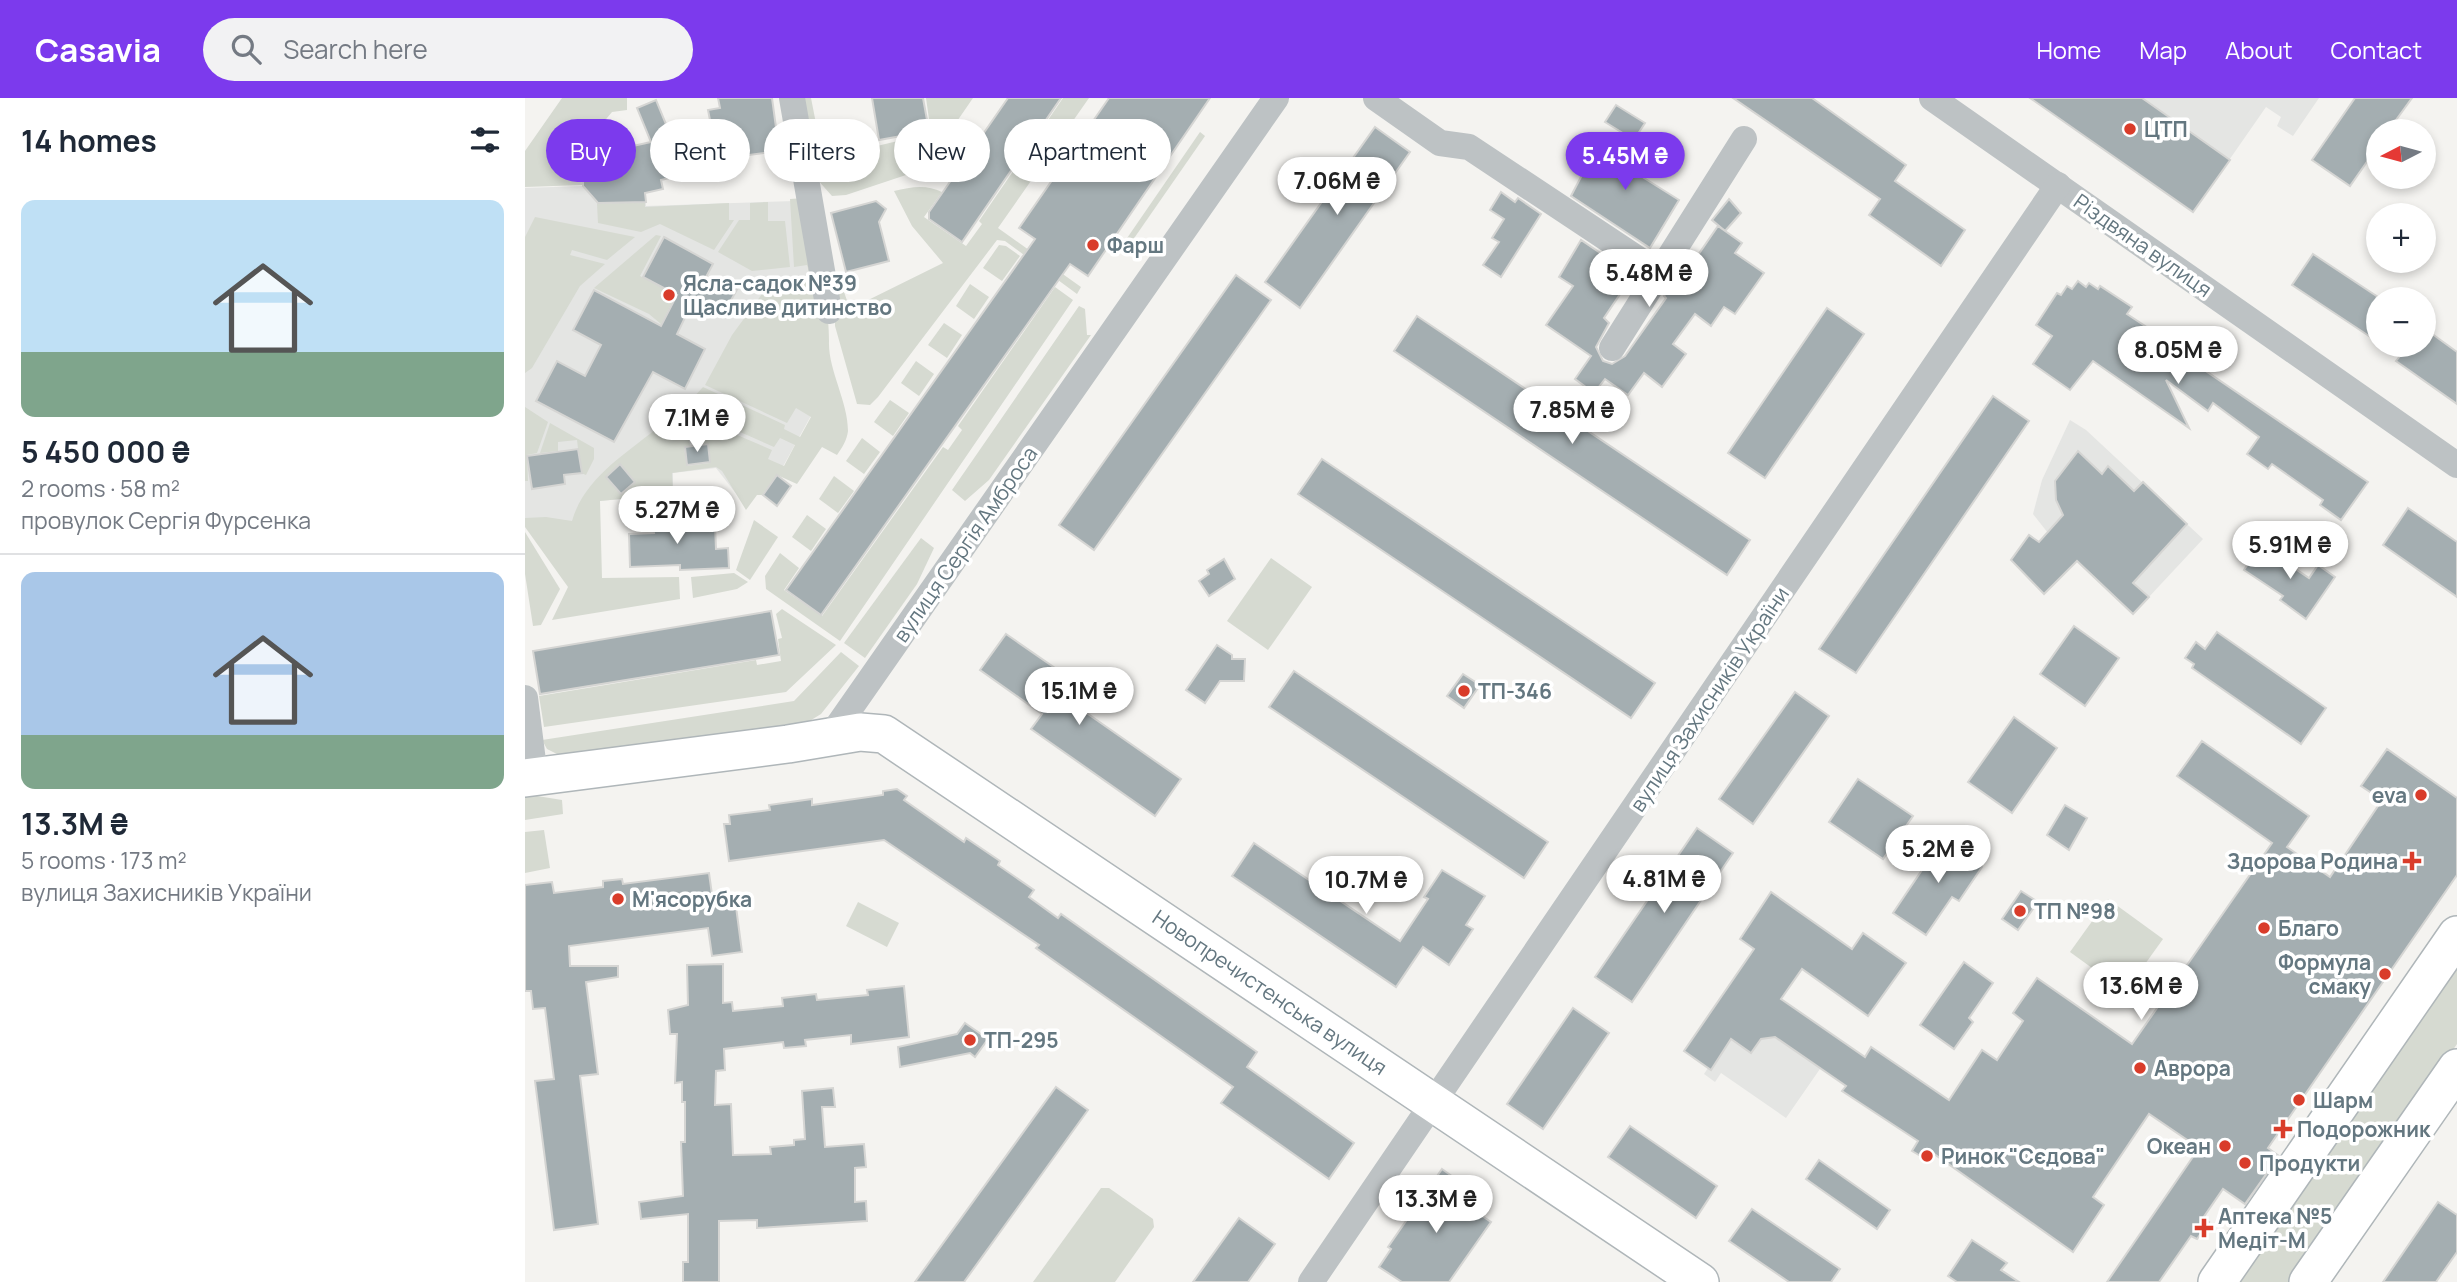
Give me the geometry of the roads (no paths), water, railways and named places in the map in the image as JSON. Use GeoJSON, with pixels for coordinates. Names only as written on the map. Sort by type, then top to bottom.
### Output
{"type":"FeatureCollection","features":[{"type":"Feature","properties":{"kind":"street"},"geometry":{"type":"LineString","coordinates":[[792,98],[829,311]]}},
{"type":"Feature","properties":{"kind":"street","name":"вулиця Сергія Амброса"},"geometry":{"type":"LineString","coordinates":[[830,737],[1276,98]]}},
{"type":"Feature","properties":{"kind":"street"},"geometry":{"type":"LineString","coordinates":[[1376,98],[1440,143],[1469,147],[1659,273]]}},
{"type":"Feature","properties":{"kind":"street","name":"Різдвяна вулиця"},"geometry":{"type":"LineString","coordinates":[[1932,98],[2457,465]]}},
{"type":"Feature","properties":{"kind":"street"},"geometry":{"type":"LineString","coordinates":[[1612,348],[1744,139]]}},
{"type":"Feature","properties":{"kind":"street","name":"вулиця Захисників України"},"geometry":{"type":"LineString","coordinates":[[1311,1282],[2058,185]]}},
{"type":"Feature","properties":{"kind":"street"},"geometry":{"type":"LineString","coordinates":[[525,698],[530,777],[830,737]]}},
{"type":"Feature","properties":{"kind":"street","name":"Новопречистенська вулиця"},"geometry":{"type":"LineString","coordinates":[[830,737],[868,731],[893,738],[1700,1282]]}},
{"type":"Feature","properties":{"kind":"street"},"geometry":{"type":"LineString","coordinates":[[2217,1282],[2457,934]]}},
{"type":"Feature","properties":{"kind":"street"},"geometry":{"type":"LineString","coordinates":[[2308,1282],[2457,1068]]}},
{"type":"Feature","properties":{"kind":"place","name":"ЦТП"},"geometry":{"type":"Point","coordinates":[2130,129]}},
{"type":"Feature","properties":{"kind":"place","name":"Фарш"},"geometry":{"type":"Point","coordinates":[1093,245]}},
{"type":"Feature","properties":{"kind":"place","name":"Ясла-садок №39 Щасливе дитинство"},"geometry":{"type":"Point","coordinates":[669,295]}},
{"type":"Feature","properties":{"kind":"place","name":"ТП-346"},"geometry":{"type":"Point","coordinates":[1464,691]}},
{"type":"Feature","properties":{"kind":"place","name":"eva"},"geometry":{"type":"Point","coordinates":[2421,795]}},
{"type":"Feature","properties":{"kind":"place","name":"Здорова Родина"},"geometry":{"type":"Point","coordinates":[2412,861]}},
{"type":"Feature","properties":{"kind":"place","name":"М'ясорубка"},"geometry":{"type":"Point","coordinates":[618,899]}},
{"type":"Feature","properties":{"kind":"place","name":"ТП №98"},"geometry":{"type":"Point","coordinates":[2020,911]}},
{"type":"Feature","properties":{"kind":"place","name":"Благо"},"geometry":{"type":"Point","coordinates":[2264,928]}},
{"type":"Feature","properties":{"kind":"place","name":"Формула смаку"},"geometry":{"type":"Point","coordinates":[2385,974]}},
{"type":"Feature","properties":{"kind":"place","name":"ТП-295"},"geometry":{"type":"Point","coordinates":[970,1040]}},
{"type":"Feature","properties":{"kind":"place","name":"Аврора"},"geometry":{"type":"Point","coordinates":[2140,1068]}},
{"type":"Feature","properties":{"kind":"place","name":"Шарм"},"geometry":{"type":"Point","coordinates":[2299,1100]}},
{"type":"Feature","properties":{"kind":"place","name":"Подорожник"},"geometry":{"type":"Point","coordinates":[2283,1129]}},
{"type":"Feature","properties":{"kind":"place","name":"Океан"},"geometry":{"type":"Point","coordinates":[2225,1146]}},
{"type":"Feature","properties":{"kind":"place","name":"Ринок \"Сєдова\""},"geometry":{"type":"Point","coordinates":[1927,1156]}},
{"type":"Feature","properties":{"kind":"place","name":"Продукти"},"geometry":{"type":"Point","coordinates":[2245,1163]}},
{"type":"Feature","properties":{"kind":"place","name":"Аптека №5 Медіт-М"},"geometry":{"type":"Point","coordinates":[2204,1228]}}]}
